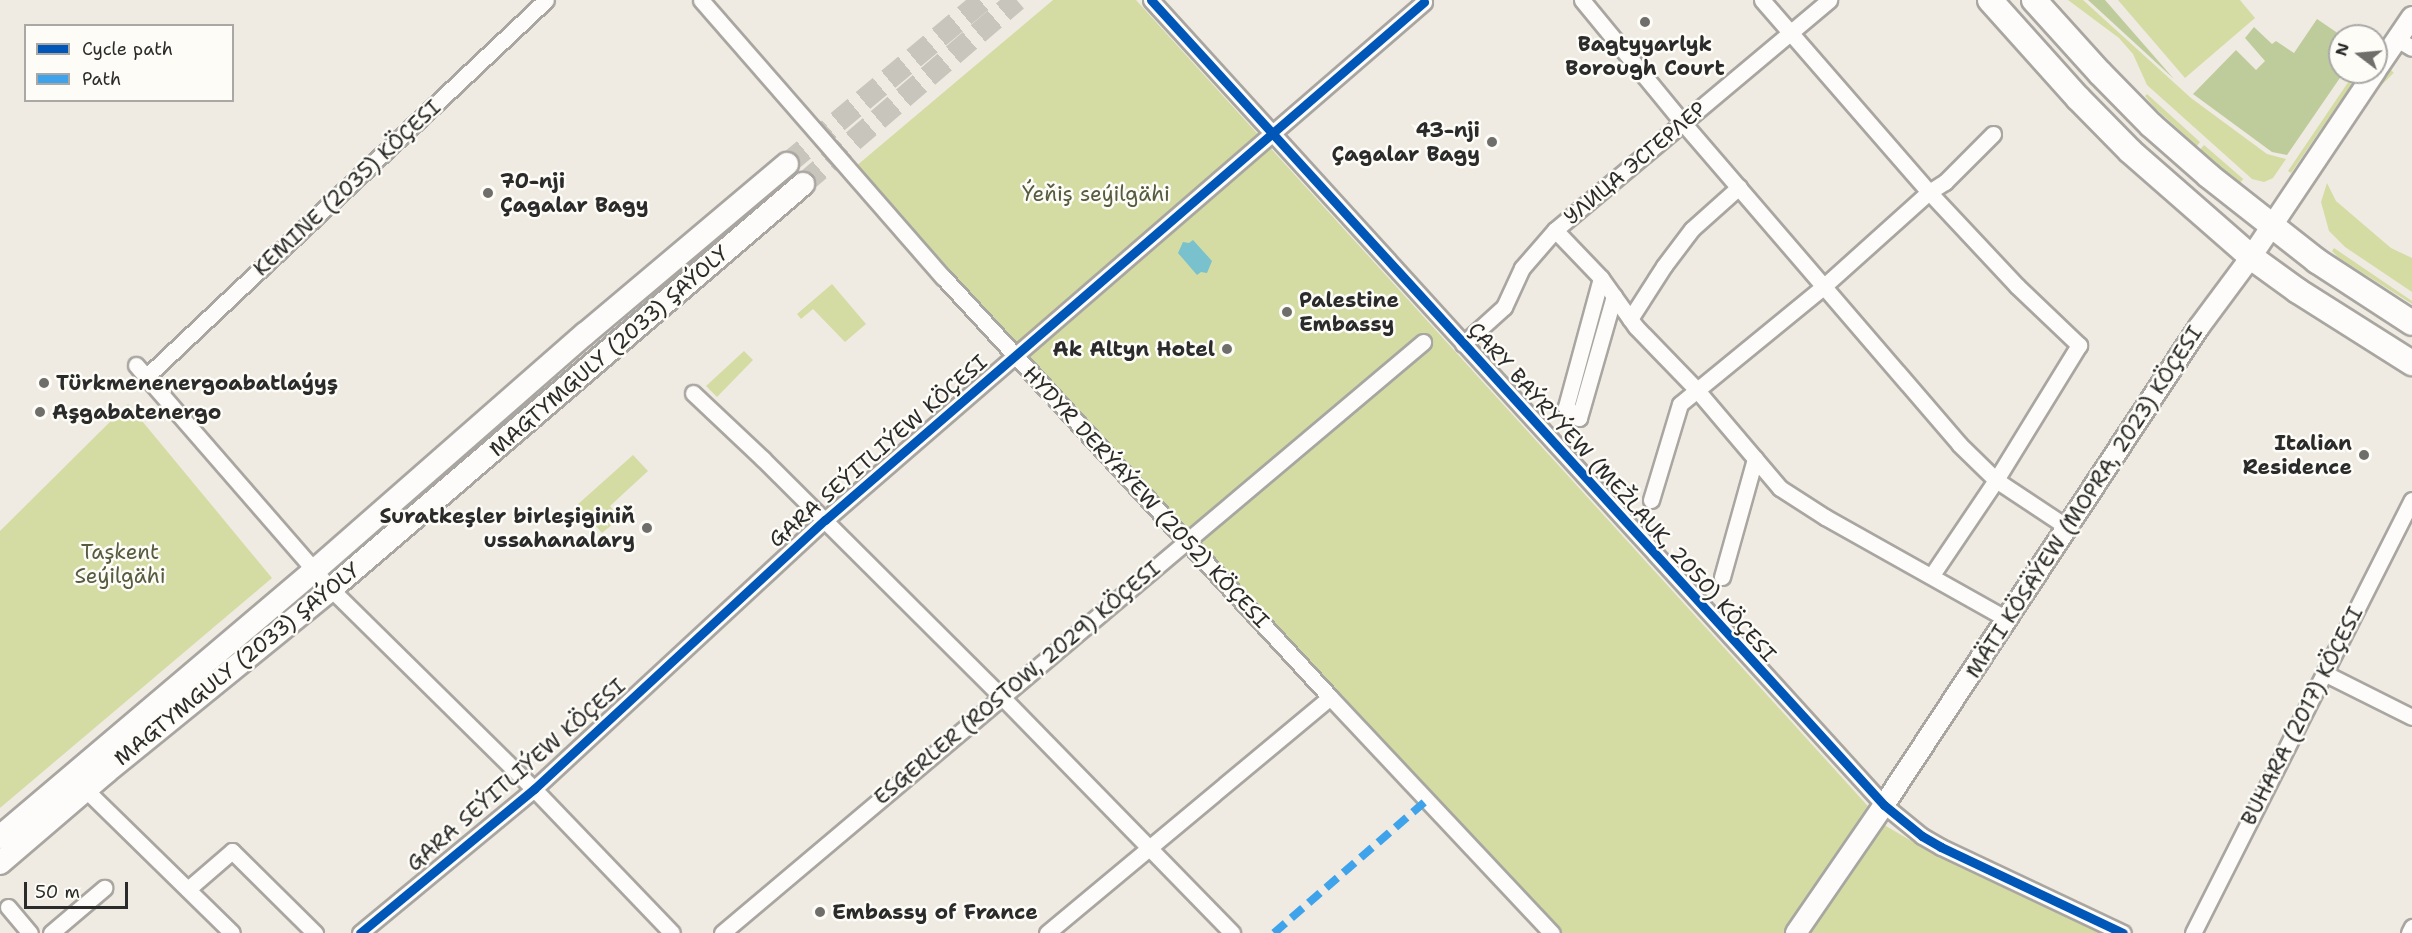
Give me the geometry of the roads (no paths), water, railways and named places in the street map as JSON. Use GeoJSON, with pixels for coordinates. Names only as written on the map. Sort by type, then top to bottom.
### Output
{"type":"FeatureCollection","features":[{"type":"Feature","properties":{"kind":"main road"},"geometry":{"type":"LineString","coordinates":[[1990,0],[2078,98],[2130,151],[2251,257],[2298,291],[2412,363]]}},
{"type":"Feature","properties":{"kind":"main road"},"geometry":{"type":"LineString","coordinates":[[2034,0],[2100,73],[2151,124],[2225,190],[2336,274],[2412,322]]}},
{"type":"Feature","properties":{"kind":"main road","name":"MAGTYMGULY (2033) ŞAÝOLY"},"geometry":{"type":"LineString","coordinates":[[0,837],[314,571],[585,334],[787,164]]}},
{"type":"Feature","properties":{"kind":"main road","name":"MAGTYMGULY (2033) ŞAÝOLY"},"geometry":{"type":"LineString","coordinates":[[0,863],[331,589],[803,184]]}},
{"type":"Feature","properties":{"kind":"street","name":"KEMINE (2035) KÖÇESI"},"geometry":{"type":"LineString","coordinates":[[314,571],[142,370],[546,0]]}},
{"type":"Feature","properties":{"kind":"street","name":"HYDYR DERÝAÝEW (2052) KÖÇESI"},"geometry":{"type":"LineString","coordinates":[[701,0],[849,172],[1015,356],[1552,933]]}},
{"type":"Feature","properties":{"kind":"street","name":"ÇARY BAÝRYÝEW (MEŽLAUK, 2050) KÖÇESI"},"geometry":{"type":"LineString","coordinates":[[1151,0],[1884,805],[1922,836],[1941,847],[2123,933]]}},
{"type":"Feature","properties":{"kind":"street"},"geometry":{"type":"LineString","coordinates":[[1582,0],[1684,124],[1959,444],[1996,480],[2067,527]]}},
{"type":"Feature","properties":{"kind":"street"},"geometry":{"type":"LineString","coordinates":[[1762,0],[1929,192],[2017,286],[2079,345],[1996,480],[1932,575]]}},
{"type":"Feature","properties":{"kind":"street","name":"УЛИЦА ЭСГЕРЛЕР"},"geometry":{"type":"LineString","coordinates":[[1463,344],[1504,307],[1522,268],[1556,230],[1829,0]]}},
{"type":"Feature","properties":{"kind":"street","name":"GARA SEÝITLIÝEW KÖÇESI"},"geometry":{"type":"LineString","coordinates":[[360,933],[534,789],[825,520],[1424,2]]}},
{"type":"Feature","properties":{"kind":"street","name":"MÄTI KÖSÄÝEW (MOPRA, 2023) KÖÇESI"},"geometry":{"type":"LineString","coordinates":[[2388,59],[2404,44],[2412,17]]}},
{"type":"Feature","properties":{"kind":"street","name":"MÄTI KÖSÄÝEW (MOPRA, 2023) KÖÇESI"},"geometry":{"type":"LineString","coordinates":[[1796,933],[1884,805],[2199,327],[2251,257],[2366,84]]}},
{"type":"Feature","properties":{"kind":"street"},"geometry":{"type":"LineString","coordinates":[[1651,500],[1680,404],[1823,287],[1929,192],[1945,182],[1993,134]]}},
{"type":"Feature","properties":{"kind":"street"},"geometry":{"type":"LineString","coordinates":[[1630,319],[1664,266],[1692,229],[1739,187]]}},
{"type":"Feature","properties":{"kind":"street"},"geometry":{"type":"LineString","coordinates":[[1556,230],[1601,278],[1630,319],[1696,389],[1780,488],[1803,504],[2007,619]]}},
{"type":"Feature","properties":{"kind":"street"},"geometry":{"type":"LineString","coordinates":[[1601,278],[1566,406],[1579,418],[1614,296]]}},
{"type":"Feature","properties":{"kind":"street","name":"ESGERLER (ROSTOW, 2029) KÖÇESI"},"geometry":{"type":"LineString","coordinates":[[722,933],[1423,342]]}},
{"type":"Feature","properties":{"kind":"street"},"geometry":{"type":"LineString","coordinates":[[693,393],[825,520],[1001,696],[1232,933]]}},
{"type":"Feature","properties":{"kind":"street"},"geometry":{"type":"LineString","coordinates":[[1722,577],[1755,459]]}},
{"type":"Feature","properties":{"kind":"street","name":"BUHARA (2017) KÖÇESI"},"geometry":{"type":"LineString","coordinates":[[2193,933],[2412,500]]}},
{"type":"Feature","properties":{"kind":"street"},"geometry":{"type":"LineString","coordinates":[[314,571],[534,789],[672,933]]}},
{"type":"Feature","properties":{"kind":"street"},"geometry":{"type":"LineString","coordinates":[[2324,673],[2412,717]]}},
{"type":"Feature","properties":{"kind":"street"},"geometry":{"type":"LineString","coordinates":[[1047,933],[1330,697]]}},
{"type":"Feature","properties":{"kind":"street"},"geometry":{"type":"LineString","coordinates":[[86,790],[232,933]]}},
{"type":"Feature","properties":{"kind":"street"},"geometry":{"type":"LineString","coordinates":[[188,889],[232,851],[315,933]]}},
{"type":"Feature","properties":{"kind":"street"},"geometry":{"type":"LineString","coordinates":[[51,933],[104,888]]}},
{"type":"Feature","properties":{"kind":"street"},"geometry":{"type":"LineString","coordinates":[[8,907],[30,933]]}},
{"type":"Feature","properties":{"kind":"street"},"geometry":{"type":"LineString","coordinates":[[2409,933],[2412,927]]}},
{"type":"Feature","properties":{"kind":"water"},"geometry":{"type":"Polygon","coordinates":[[[1193,240],[1212,261],[1207,273],[1201,272],[1197,275],[1178,253],[1183,242],[1189,243],[1193,240]]]}},
{"type":"Feature","properties":{"kind":"tunnel"},"geometry":{"type":"LineString","coordinates":[[787,164],[983,0]]}},
{"type":"Feature","properties":{"kind":"tunnel"},"geometry":{"type":"LineString","coordinates":[[803,184],[1017,0]]}},
{"type":"Feature","properties":{"kind":"place","name":"Bagtyyarlyk Borough Court"},"geometry":{"type":"Point","coordinates":[1645,22]}},
{"type":"Feature","properties":{"kind":"place","name":"43-nji Çagalar Bagy"},"geometry":{"type":"Point","coordinates":[1492,142]}},
{"type":"Feature","properties":{"kind":"place","name":"70-nji Çagalar Bagy"},"geometry":{"type":"Point","coordinates":[488,193]}},
{"type":"Feature","properties":{"kind":"place","name":"Palestine Embassy"},"geometry":{"type":"Point","coordinates":[1287,312]}},
{"type":"Feature","properties":{"kind":"place","name":"Ak Altyn Hotel"},"geometry":{"type":"Point","coordinates":[1227,349]}},
{"type":"Feature","properties":{"kind":"place","name":"Türkmenenergoabatlaýyş"},"geometry":{"type":"Point","coordinates":[44,383]}},
{"type":"Feature","properties":{"kind":"place","name":"Aşgabatenergo"},"geometry":{"type":"Point","coordinates":[40,412]}},
{"type":"Feature","properties":{"kind":"place","name":"Italian Residence"},"geometry":{"type":"Point","coordinates":[2364,455]}},
{"type":"Feature","properties":{"kind":"place","name":"Suratkeşler birleşiginiň ussahanalary"},"geometry":{"type":"Point","coordinates":[647,528]}},
{"type":"Feature","properties":{"kind":"place","name":"Embassy of France"},"geometry":{"type":"Point","coordinates":[820,912]}},
{"type":"Feature","properties":{"kind":"park label","name":"Ýeňiş seýilgähi"},"geometry":{"type":"Point","coordinates":[1096,194]}},
{"type":"Feature","properties":{"kind":"park label","name":"Taşkent Seýilgähi"},"geometry":{"type":"Point","coordinates":[120,564]}}]}
